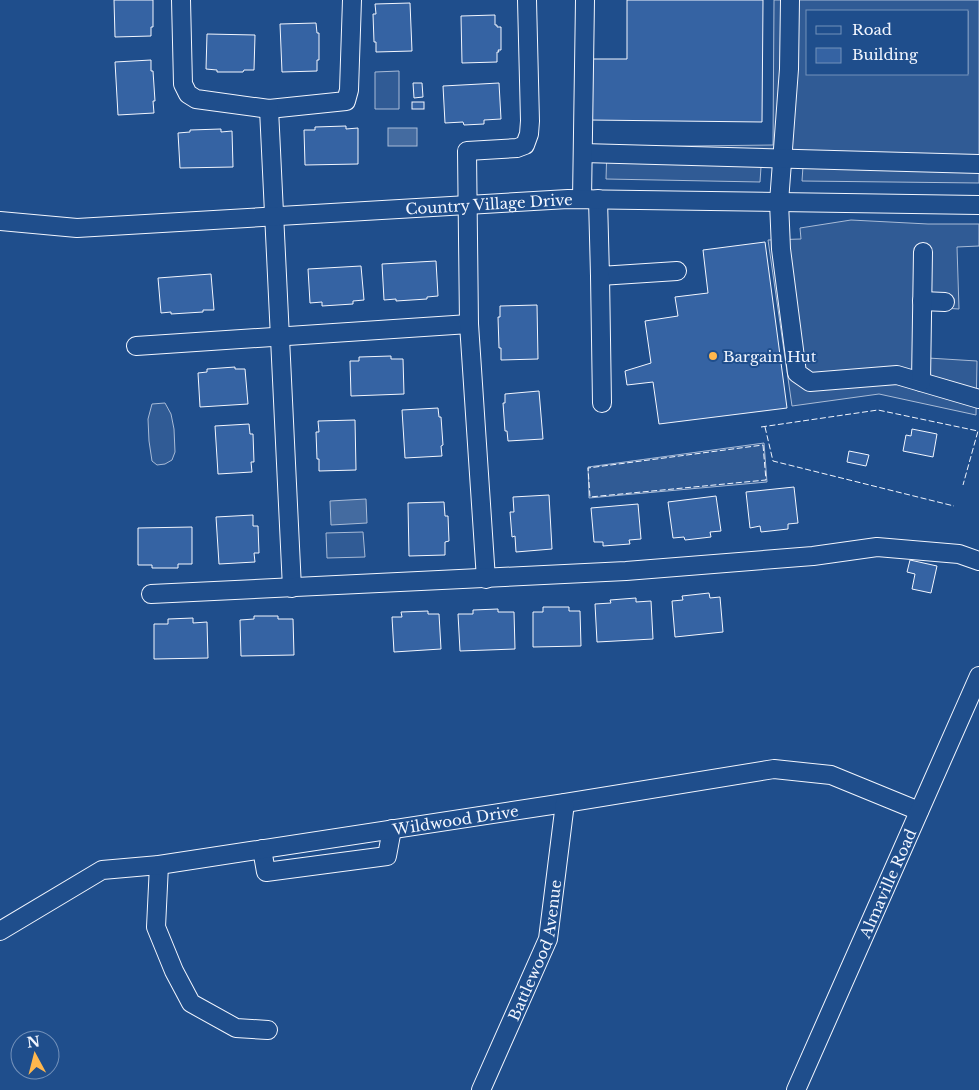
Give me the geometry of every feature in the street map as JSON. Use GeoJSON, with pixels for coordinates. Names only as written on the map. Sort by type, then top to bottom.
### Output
{"type":"FeatureCollection","features":[{"type":"Feature","properties":{"kind":"street"},"geometry":{"type":"LineString","coordinates":[[181,0],[183,84],[188,94],[196,100],[269,109],[346,101],[349,90],[352,0]]}},
{"type":"Feature","properties":{"kind":"street"},"geometry":{"type":"LineString","coordinates":[[486,579],[469,324],[468,151],[517,148],[525,145],[529,134],[530,121],[527,0]]}},
{"type":"Feature","properties":{"kind":"street"},"geometry":{"type":"LineString","coordinates":[[585,0],[583,153],[600,276],[602,403]]}},
{"type":"Feature","properties":{"kind":"street"},"geometry":{"type":"LineString","coordinates":[[790,0],[789,69],[779,202],[781,250],[797,373],[810,382],[897,375],[979,399]]}},
{"type":"Feature","properties":{"kind":"street"},"geometry":{"type":"LineString","coordinates":[[269,109],[292,588]]}},
{"type":"Feature","properties":{"kind":"street"},"geometry":{"type":"LineString","coordinates":[[583,153],[979,164]]}},
{"type":"Feature","properties":{"kind":"street","name":"Country Village Drive"},"geometry":{"type":"LineString","coordinates":[[0,221],[77,228],[568,199],[979,206]]}},
{"type":"Feature","properties":{"kind":"street"},"geometry":{"type":"LineString","coordinates":[[921,382],[923,252]]}},
{"type":"Feature","properties":{"kind":"street"},"geometry":{"type":"LineString","coordinates":[[600,276],[677,271]]}},
{"type":"Feature","properties":{"kind":"street"},"geometry":{"type":"LineString","coordinates":[[922,301],[945,302]]}},
{"type":"Feature","properties":{"kind":"street"},"geometry":{"type":"LineString","coordinates":[[136,346],[469,324]]}},
{"type":"Feature","properties":{"kind":"street"},"geometry":{"type":"LineString","coordinates":[[151,594],[636,571],[813,556],[877,547],[959,554],[979,561]]}},
{"type":"Feature","properties":{"kind":"street","name":"Almaville Road"},"geometry":{"type":"LineString","coordinates":[[796,1090],[979,676]]}},
{"type":"Feature","properties":{"kind":"street","name":"Wildwood Drive"},"geometry":{"type":"LineString","coordinates":[[0,931],[102,870],[159,865],[392,830],[774,769],[830,775],[920,811]]}},
{"type":"Feature","properties":{"kind":"street","name":"Battlewood Avenue"},"geometry":{"type":"LineString","coordinates":[[481,1090],[548,939],[565,803]]}},
{"type":"Feature","properties":{"kind":"street"},"geometry":{"type":"LineString","coordinates":[[262,849],[266,872],[387,856],[392,830]]}},
{"type":"Feature","properties":{"kind":"street"},"geometry":{"type":"LineString","coordinates":[[159,865],[156,927],[174,971],[192,1003],[236,1028],[268,1030]]}},
{"type":"Feature","properties":{"kind":"shaded area"},"geometry":{"type":"Polygon","coordinates":[[[774,0],[979,0],[979,183],[802,181],[803,166],[761,167],[760,182],[606,179],[607,147],[773,145],[774,0]]]}},
{"type":"Feature","properties":{"kind":"shaded area"},"geometry":{"type":"Polygon","coordinates":[[[399,71],[399,109],[375,109],[375,72],[399,71]]]}},
{"type":"Feature","properties":{"kind":"shaded area"},"geometry":{"type":"Polygon","coordinates":[[[388,128],[417,128],[417,146],[388,146],[388,128]]]}},
{"type":"Feature","properties":{"kind":"shaded area"},"geometry":{"type":"Polygon","coordinates":[[[851,220],[928,224],[979,224],[979,246],[957,247],[959,309],[926,307],[928,358],[977,361],[976,415],[879,394],[792,406],[768,240],[801,239],[800,228],[851,220]]]}},
{"type":"Feature","properties":{"kind":"shaded area"},"geometry":{"type":"Polygon","coordinates":[[[165,403],[171,414],[175,452],[172,460],[165,464],[157,465],[152,461],[148,419],[152,404],[165,403]]]}},
{"type":"Feature","properties":{"kind":"shaded area"},"geometry":{"type":"Polygon","coordinates":[[[764,443],[767,482],[589,498],[588,467],[764,443]]]}},
{"type":"Feature","properties":{"kind":"shaded area"},"geometry":{"type":"Polygon","coordinates":[[[366,499],[367,523],[331,525],[330,501],[366,499]]]}},
{"type":"Feature","properties":{"kind":"shaded area"},"geometry":{"type":"Polygon","coordinates":[[[363,532],[365,557],[327,558],[326,533],[363,532]]]}},
{"type":"Feature","properties":{"kind":"building"},"geometry":{"type":"Polygon","coordinates":[[[114,0],[153,0],[151,36],[115,37],[114,0]]]}},
{"type":"Feature","properties":{"kind":"building"},"geometry":{"type":"Polygon","coordinates":[[[627,0],[763,0],[762,122],[590,120],[591,59],[627,59],[627,0]]]}},
{"type":"Feature","properties":{"kind":"building"},"geometry":{"type":"Polygon","coordinates":[[[410,3],[412,51],[376,52],[373,14],[376,14],[375,4],[410,3]]]}},
{"type":"Feature","properties":{"kind":"building"},"geometry":{"type":"Polygon","coordinates":[[[495,15],[495,25],[501,27],[501,50],[497,52],[497,62],[462,63],[461,16],[495,15]]]}},
{"type":"Feature","properties":{"kind":"building"},"geometry":{"type":"Polygon","coordinates":[[[316,23],[317,33],[319,33],[317,71],[282,72],[280,24],[316,23]]]}},
{"type":"Feature","properties":{"kind":"building"},"geometry":{"type":"Polygon","coordinates":[[[207,34],[255,35],[254,70],[217,72],[217,70],[206,69],[207,34]]]}},
{"type":"Feature","properties":{"kind":"building"},"geometry":{"type":"Polygon","coordinates":[[[151,60],[155,101],[153,101],[154,113],[118,115],[115,62],[151,60]]]}},
{"type":"Feature","properties":{"kind":"building"},"geometry":{"type":"Polygon","coordinates":[[[413,83],[422,83],[423,97],[414,98],[413,83]]]}},
{"type":"Feature","properties":{"kind":"building"},"geometry":{"type":"Polygon","coordinates":[[[499,83],[501,119],[484,120],[484,124],[464,125],[463,122],[445,123],[443,86],[499,83]]]}},
{"type":"Feature","properties":{"kind":"building"},"geometry":{"type":"Polygon","coordinates":[[[412,102],[424,102],[424,109],[412,109],[412,102]]]}},
{"type":"Feature","properties":{"kind":"building"},"geometry":{"type":"Polygon","coordinates":[[[346,126],[346,129],[358,128],[358,164],[305,165],[304,130],[315,130],[315,127],[346,126]]]}},
{"type":"Feature","properties":{"kind":"building"},"geometry":{"type":"Polygon","coordinates":[[[221,129],[221,132],[232,131],[233,167],[180,168],[178,133],[190,132],[190,130],[221,129]]]}},
{"type":"Feature","properties":{"kind":"building"},"geometry":{"type":"Polygon","coordinates":[[[765,242],[787,408],[659,424],[653,382],[627,385],[625,371],[651,363],[645,321],[678,316],[675,297],[708,293],[703,250],[765,242]]]}},
{"type":"Feature","properties":{"kind":"building"},"geometry":{"type":"Polygon","coordinates":[[[436,261],[438,296],[427,297],[427,299],[384,300],[382,264],[436,261]]]}},
{"type":"Feature","properties":{"kind":"building"},"geometry":{"type":"Polygon","coordinates":[[[361,266],[364,300],[353,301],[353,304],[322,306],[322,302],[310,303],[308,269],[361,266]]]}},
{"type":"Feature","properties":{"kind":"building"},"geometry":{"type":"Polygon","coordinates":[[[211,274],[214,310],[171,314],[171,312],[161,313],[158,278],[211,274]]]}},
{"type":"Feature","properties":{"kind":"building"},"geometry":{"type":"Polygon","coordinates":[[[537,305],[538,359],[501,360],[498,317],[500,317],[500,306],[537,305]]]}},
{"type":"Feature","properties":{"kind":"building"},"geometry":{"type":"Polygon","coordinates":[[[391,356],[391,359],[403,359],[404,394],[351,396],[350,361],[359,361],[359,357],[391,356]]]}},
{"type":"Feature","properties":{"kind":"building"},"geometry":{"type":"Polygon","coordinates":[[[235,367],[235,369],[245,369],[248,404],[200,407],[198,373],[207,372],[207,369],[235,367]]]}},
{"type":"Feature","properties":{"kind":"building"},"geometry":{"type":"Polygon","coordinates":[[[539,391],[543,439],[508,441],[507,431],[505,431],[503,403],[505,403],[505,394],[539,391]]]}},
{"type":"Feature","properties":{"kind":"building"},"geometry":{"type":"Polygon","coordinates":[[[438,408],[439,417],[441,417],[442,456],[405,458],[402,410],[438,408]]]}},
{"type":"Feature","properties":{"kind":"building"},"geometry":{"type":"Polygon","coordinates":[[[355,420],[356,470],[319,471],[316,432],[319,432],[318,421],[355,420]]]}},
{"type":"Feature","properties":{"kind":"building"},"geometry":{"type":"Polygon","coordinates":[[[249,424],[250,434],[253,434],[254,462],[251,462],[252,472],[218,474],[215,426],[249,424]]]}},
{"type":"Feature","properties":{"kind":"building"},"geometry":{"type":"Polygon","coordinates":[[[912,429],[937,434],[933,457],[903,451],[906,435],[911,436],[912,429]]]}},
{"type":"Feature","properties":{"kind":"building"},"geometry":{"type":"Polygon","coordinates":[[[849,451],[869,455],[866,466],[847,462],[849,451]]]}},
{"type":"Feature","properties":{"kind":"building"},"geometry":{"type":"Polygon","coordinates":[[[794,487],[798,523],[788,524],[788,529],[761,532],[760,526],[750,528],[746,492],[794,487]]]}},
{"type":"Feature","properties":{"kind":"building"},"geometry":{"type":"Polygon","coordinates":[[[549,495],[552,549],[516,552],[515,536],[512,537],[510,512],[514,512],[513,497],[549,495]]]}},
{"type":"Feature","properties":{"kind":"building"},"geometry":{"type":"Polygon","coordinates":[[[716,496],[721,531],[710,532],[711,537],[685,540],[684,537],[673,538],[668,502],[716,496]]]}},
{"type":"Feature","properties":{"kind":"building"},"geometry":{"type":"Polygon","coordinates":[[[444,502],[445,516],[448,516],[449,541],[445,542],[445,555],[409,556],[408,503],[444,502]]]}},
{"type":"Feature","properties":{"kind":"building"},"geometry":{"type":"Polygon","coordinates":[[[638,504],[641,539],[629,540],[630,544],[603,546],[603,542],[594,542],[591,508],[638,504]]]}},
{"type":"Feature","properties":{"kind":"building"},"geometry":{"type":"Polygon","coordinates":[[[253,515],[253,526],[258,526],[259,553],[254,553],[255,562],[219,564],[216,517],[253,515]]]}},
{"type":"Feature","properties":{"kind":"building"},"geometry":{"type":"Polygon","coordinates":[[[192,527],[192,564],[178,564],[178,568],[152,568],[152,565],[138,565],[138,528],[192,527]]]}},
{"type":"Feature","properties":{"kind":"building"},"geometry":{"type":"Polygon","coordinates":[[[910,560],[937,566],[931,593],[912,589],[915,574],[907,572],[910,560]]]}},
{"type":"Feature","properties":{"kind":"building"},"geometry":{"type":"Polygon","coordinates":[[[709,593],[710,598],[720,597],[723,632],[675,637],[672,601],[683,600],[682,596],[709,593]]]}},
{"type":"Feature","properties":{"kind":"building"},"geometry":{"type":"Polygon","coordinates":[[[636,598],[636,602],[651,601],[653,639],[597,642],[595,604],[611,603],[610,600],[636,598]]]}},
{"type":"Feature","properties":{"kind":"building"},"geometry":{"type":"Polygon","coordinates":[[[543,607],[569,607],[569,611],[580,611],[581,646],[533,647],[533,612],[543,612],[543,607]]]}},
{"type":"Feature","properties":{"kind":"building"},"geometry":{"type":"Polygon","coordinates":[[[498,609],[498,612],[514,612],[515,649],[460,651],[458,614],[473,614],[473,610],[498,609]]]}},
{"type":"Feature","properties":{"kind":"building"},"geometry":{"type":"Polygon","coordinates":[[[428,611],[428,614],[439,614],[441,649],[394,652],[392,617],[402,617],[401,612],[428,611]]]}},
{"type":"Feature","properties":{"kind":"building"},"geometry":{"type":"Polygon","coordinates":[[[254,616],[278,616],[278,619],[293,619],[294,655],[241,656],[240,620],[254,619],[254,616]]]}},
{"type":"Feature","properties":{"kind":"building"},"geometry":{"type":"Polygon","coordinates":[[[193,618],[193,623],[207,622],[208,658],[154,659],[154,624],[168,624],[168,619],[193,618]]]}},
{"type":"Feature","properties":{"kind":"fence"},"geometry":{"type":"LineString","coordinates":[[761,427],[878,410],[978,431],[963,485]]}},
{"type":"Feature","properties":{"kind":"fence"},"geometry":{"type":"LineString","coordinates":[[765,427],[773,461],[954,506]]}},
{"type":"Feature","properties":{"kind":"fence"},"geometry":{"type":"LineString","coordinates":[[763,445],[766,480],[590,497],[588,468],[763,445]]}},
{"type":"Feature","properties":{"kind":"place","name":"Bargain Hut"},"geometry":{"type":"Point","coordinates":[713,356]}}]}
